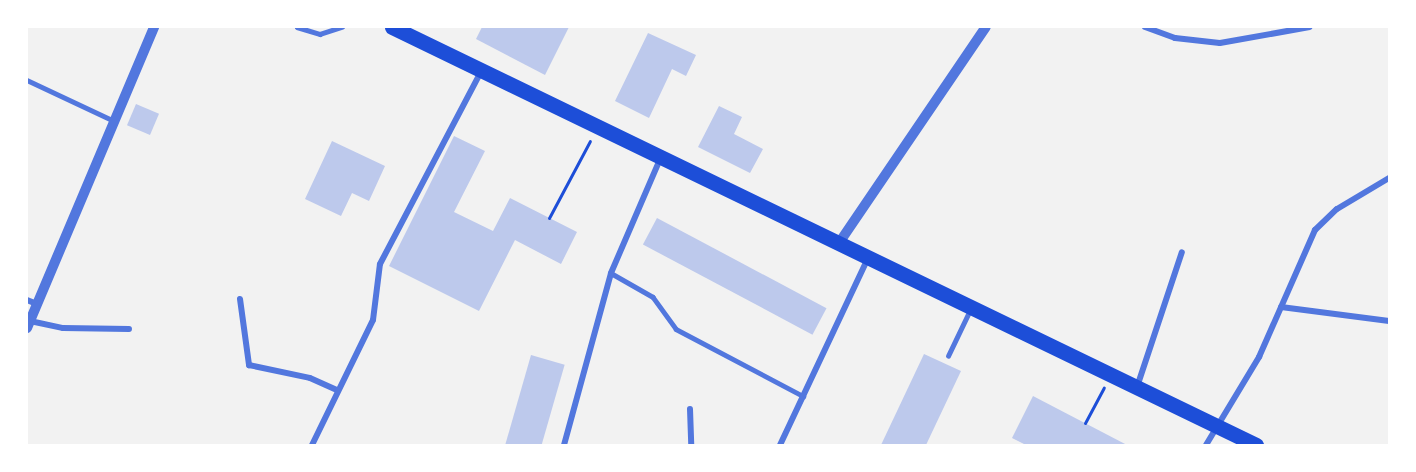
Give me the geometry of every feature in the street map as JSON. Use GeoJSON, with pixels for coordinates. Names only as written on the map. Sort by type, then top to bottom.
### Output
{"type":"FeatureCollection","features":[{"type":"Feature","properties":{"kind":"main road"},"geometry":{"type":"LineString","coordinates":[[393,27],[1256,445]]}},
{"type":"Feature","properties":{"kind":"street"},"geometry":{"type":"LineString","coordinates":[[129,329],[28,325],[32,302],[114,122],[154,27]]}},
{"type":"Feature","properties":{"kind":"street"},"geometry":{"type":"LineString","coordinates":[[1145,27],[1175,38],[1220,43],[1310,27]]}},
{"type":"Feature","properties":{"kind":"street"},"geometry":{"type":"LineString","coordinates":[[839,243],[981,29]]}},
{"type":"Feature","properties":{"kind":"street"},"geometry":{"type":"LineString","coordinates":[[312,445],[373,320],[380,264],[482,70]]}},
{"type":"Feature","properties":{"kind":"street"},"geometry":{"type":"LineString","coordinates":[[564,445],[611,273],[661,157]]}},
{"type":"Feature","properties":{"kind":"street"},"geometry":{"type":"LineString","coordinates":[[1206,445],[1259,357],[1315,230],[1337,209],[1389,178]]}},
{"type":"Feature","properties":{"kind":"street"},"geometry":{"type":"LineString","coordinates":[[1137,388],[1182,252]]}},
{"type":"Feature","properties":{"kind":"street"},"geometry":{"type":"LineString","coordinates":[[780,445],[868,257]]}},
{"type":"Feature","properties":{"kind":"street"},"geometry":{"type":"LineString","coordinates":[[240,299],[249,365],[322,381],[337,390]]}},
{"type":"Feature","properties":{"kind":"street"},"geometry":{"type":"LineString","coordinates":[[1281,307],[1389,321]]}},
{"type":"Feature","properties":{"kind":"street"},"geometry":{"type":"LineString","coordinates":[[690,409],[692,445]]}},
{"type":"Feature","properties":{"kind":"lane"},"geometry":{"type":"LineString","coordinates":[[297,27],[320,34],[342,27]]}},
{"type":"Feature","properties":{"kind":"lane"},"geometry":{"type":"LineString","coordinates":[[27,80],[114,122]]}},
{"type":"Feature","properties":{"kind":"lane"},"geometry":{"type":"LineString","coordinates":[[611,273],[652,297],[676,329],[803,396]]}},
{"type":"Feature","properties":{"kind":"lane"},"geometry":{"type":"LineString","coordinates":[[948,356],[972,308]]}},
{"type":"Feature","properties":{"kind":"path"},"geometry":{"type":"LineString","coordinates":[[549,218],[598,126]]}},
{"type":"Feature","properties":{"kind":"path"},"geometry":{"type":"LineString","coordinates":[[1085,423],[1111,375]]}},
{"type":"Feature","properties":{"kind":"building"},"geometry":{"type":"Polygon","coordinates":[[[482,27],[569,27],[545,75],[476,39],[482,27]]]}},
{"type":"Feature","properties":{"kind":"building"},"geometry":{"type":"Polygon","coordinates":[[[648,33],[696,55],[686,76],[672,69],[649,118],[615,101],[648,33]]]}},
{"type":"Feature","properties":{"kind":"building"},"geometry":{"type":"Polygon","coordinates":[[[136,104],[159,114],[150,135],[127,125],[136,104]]]}},
{"type":"Feature","properties":{"kind":"building"},"geometry":{"type":"Polygon","coordinates":[[[719,106],[742,117],[734,134],[763,149],[750,173],[698,147],[719,106]]]}},
{"type":"Feature","properties":{"kind":"building"},"geometry":{"type":"Polygon","coordinates":[[[454,136],[485,151],[454,212],[493,231],[510,198],[577,232],[561,264],[515,240],[479,311],[389,266],[454,136]]]}},
{"type":"Feature","properties":{"kind":"building"},"geometry":{"type":"Polygon","coordinates":[[[332,141],[385,166],[369,201],[352,193],[341,216],[305,199],[332,141]]]}},
{"type":"Feature","properties":{"kind":"building"},"geometry":{"type":"Polygon","coordinates":[[[657,218],[827,308],[812,335],[643,244],[657,218]]]}},
{"type":"Feature","properties":{"kind":"building"},"geometry":{"type":"Polygon","coordinates":[[[924,354],[961,371],[926,445],[881,445],[924,354]]]}},
{"type":"Feature","properties":{"kind":"building"},"geometry":{"type":"Polygon","coordinates":[[[531,355],[565,365],[542,445],[505,445],[531,355]]]}},
{"type":"Feature","properties":{"kind":"building"},"geometry":{"type":"Polygon","coordinates":[[[1033,396],[1127,445],[1026,445],[1012,438],[1033,396]]]}}]}
